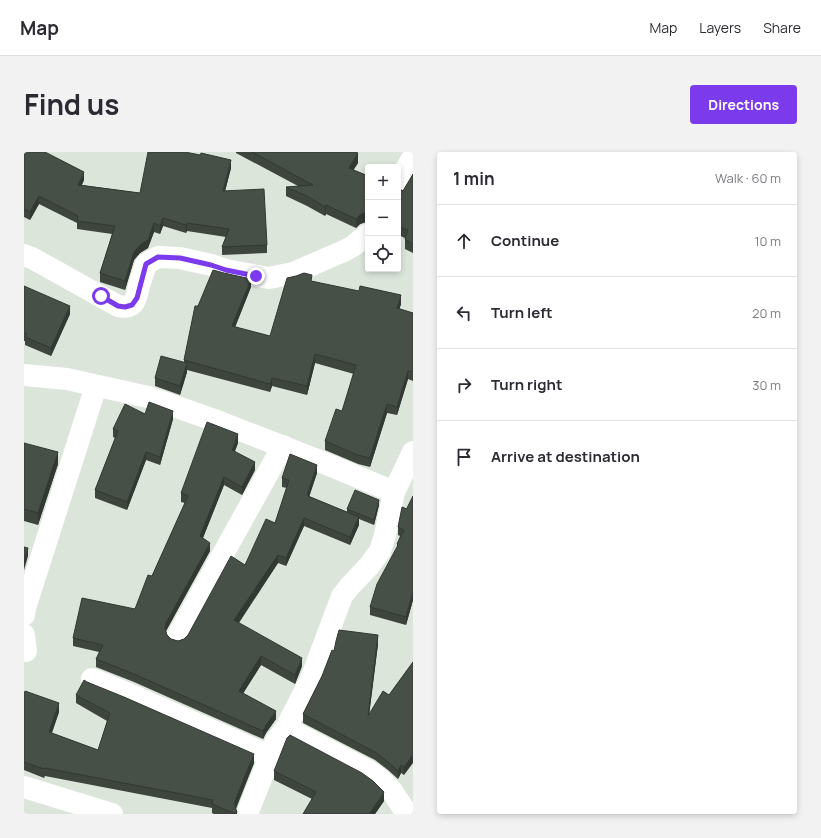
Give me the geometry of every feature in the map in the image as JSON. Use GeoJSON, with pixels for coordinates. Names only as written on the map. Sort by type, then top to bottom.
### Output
{"type":"FeatureCollection","features":[{"type":"Feature","properties":{"kind":"street"},"geometry":{"type":"LineString","coordinates":[[401,178],[413,157]]}},
{"type":"Feature","properties":{"kind":"street"},"geometry":{"type":"LineString","coordinates":[[24,255],[118,306],[125,307],[132,305],[137,298],[146,264],[158,257],[180,258],[226,270],[270,278],[292,273],[344,251],[366,236]]}},
{"type":"Feature","properties":{"kind":"street"},"geometry":{"type":"LineString","coordinates":[[24,375],[67,379],[148,397],[283,446],[394,492]]}},
{"type":"Feature","properties":{"kind":"street"},"geometry":{"type":"LineString","coordinates":[[24,615],[96,386]]}},
{"type":"Feature","properties":{"kind":"street"},"geometry":{"type":"LineString","coordinates":[[177,637],[283,446]]}},
{"type":"Feature","properties":{"kind":"street"},"geometry":{"type":"LineString","coordinates":[[248,814],[276,741],[286,728],[311,679],[342,596],[369,566],[380,551],[394,492],[413,452]]}},
{"type":"Feature","properties":{"kind":"street"},"geometry":{"type":"LineString","coordinates":[[92,679],[270,756]]}},
{"type":"Feature","properties":{"kind":"street"},"geometry":{"type":"LineString","coordinates":[[286,728],[369,771],[392,791],[407,814]]}},
{"type":"Feature","properties":{"kind":"street"},"geometry":{"type":"LineString","coordinates":[[24,787],[112,814]]}},
{"type":"Feature","properties":{"kind":"building"},"geometry":{"type":"Polygon","coordinates":[[[24,152],[45,152],[84,172],[78,185],[140,193],[148,152],[185,152],[200,155],[201,153],[231,160],[223,191],[264,189],[267,245],[222,247],[229,229],[187,223],[186,225],[163,218],[160,226],[154,223],[148,240],[140,245],[134,252],[125,281],[100,273],[115,226],[77,221],[78,216],[39,196],[30,212],[24,209],[24,152]]]}},
{"type":"Feature","properties":{"kind":"building"},"geometry":{"type":"Polygon","coordinates":[[[252,152],[358,153],[349,168],[365,175],[365,212],[356,219],[326,205],[325,207],[307,196],[286,187],[313,185],[252,152]]]}},
{"type":"Feature","properties":{"kind":"building"},"geometry":{"type":"Polygon","coordinates":[[[413,174],[413,244],[405,239],[408,230],[401,227],[401,190],[403,191],[413,174]]]}},
{"type":"Feature","properties":{"kind":"building"},"geometry":{"type":"Polygon","coordinates":[[[213,270],[251,279],[232,326],[270,336],[287,278],[304,273],[312,275],[311,281],[359,291],[360,286],[401,295],[397,308],[413,313],[413,372],[408,371],[397,407],[387,404],[370,458],[358,455],[325,441],[336,409],[342,411],[356,365],[315,354],[307,386],[272,378],[270,384],[184,360],[195,306],[198,306],[213,270]]]}},
{"type":"Feature","properties":{"kind":"building"},"geometry":{"type":"Polygon","coordinates":[[[24,286],[70,306],[51,348],[25,337],[27,334],[24,333],[24,286]]]}},
{"type":"Feature","properties":{"kind":"building"},"geometry":{"type":"Polygon","coordinates":[[[161,356],[187,363],[180,386],[155,378],[161,356]]]}},
{"type":"Feature","properties":{"kind":"building"},"geometry":{"type":"Polygon","coordinates":[[[149,402],[173,411],[160,457],[146,452],[127,502],[95,490],[118,431],[113,429],[125,404],[145,414],[149,402]]]}},
{"type":"Feature","properties":{"kind":"building"},"geometry":{"type":"Polygon","coordinates":[[[207,422],[238,434],[232,450],[255,462],[242,487],[224,477],[200,536],[210,543],[166,623],[165,629],[167,635],[171,639],[178,641],[184,639],[188,635],[231,556],[245,565],[266,519],[275,523],[289,480],[282,478],[290,454],[317,465],[307,495],[308,496],[359,517],[350,537],[304,518],[286,558],[278,555],[234,620],[302,658],[295,675],[261,656],[239,691],[276,711],[263,731],[134,674],[96,659],[103,645],[73,638],[82,598],[135,609],[148,575],[152,576],[188,496],[181,493],[207,422]]]}},
{"type":"Feature","properties":{"kind":"building"},"geometry":{"type":"Polygon","coordinates":[[[24,443],[58,452],[38,513],[24,509],[24,443]]]}},
{"type":"Feature","properties":{"kind":"building"},"geometry":{"type":"Polygon","coordinates":[[[355,490],[379,500],[374,520],[347,509],[355,490]]]}},
{"type":"Feature","properties":{"kind":"building"},"geometry":{"type":"Polygon","coordinates":[[[413,496],[413,592],[406,617],[370,607],[377,584],[398,545],[397,544],[404,530],[398,527],[402,507],[407,509],[413,496]]]}},
{"type":"Feature","properties":{"kind":"building"},"geometry":{"type":"Polygon","coordinates":[[[24,547],[28,548],[24,561],[24,547]]]}},
{"type":"Feature","properties":{"kind":"building"},"geometry":{"type":"Polygon","coordinates":[[[339,630],[378,635],[368,716],[383,691],[389,695],[413,662],[413,754],[404,767],[401,765],[398,771],[375,752],[303,714],[322,676],[332,650],[334,651],[339,630]]]}},
{"type":"Feature","properties":{"kind":"building"},"geometry":{"type":"Polygon","coordinates":[[[84,680],[254,754],[235,801],[236,814],[212,804],[213,800],[44,769],[24,762],[25,691],[59,703],[49,732],[98,750],[110,713],[76,695],[84,680]]]}},
{"type":"Feature","properties":{"kind":"building"},"geometry":{"type":"Polygon","coordinates":[[[290,735],[362,773],[373,781],[384,792],[370,813],[371,814],[303,814],[316,792],[274,771],[287,738],[290,735]]]}},
{"type":"Feature","properties":{"kind":"route"},"geometry":{"type":"LineString","coordinates":[[101,296],[118,306],[125,307],[132,305],[137,298],[146,264],[158,257],[180,258],[256,276]]}}]}
